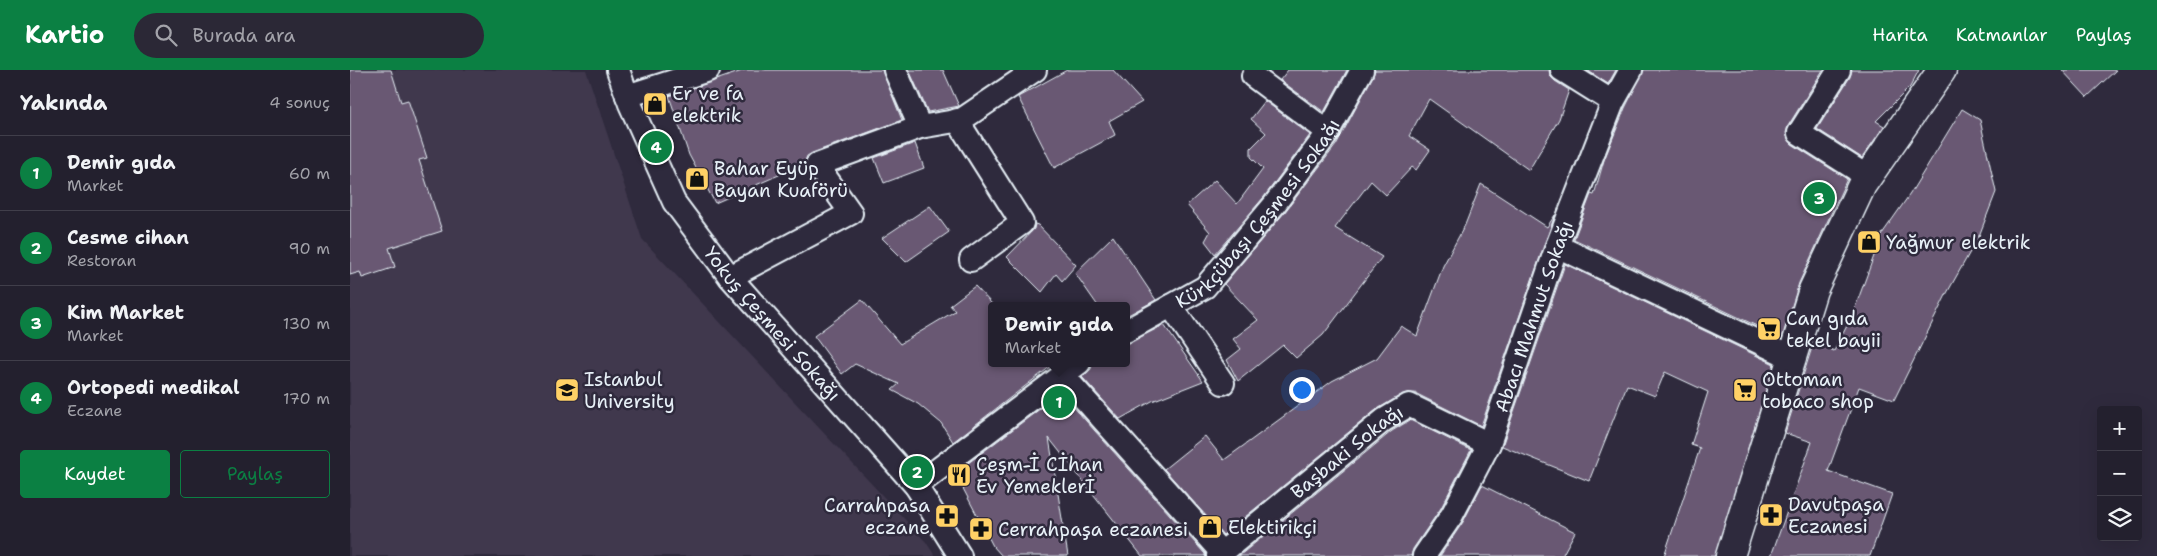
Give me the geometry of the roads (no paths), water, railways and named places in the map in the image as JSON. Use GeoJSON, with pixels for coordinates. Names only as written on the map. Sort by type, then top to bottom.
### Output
{"type":"FeatureCollection","features":[{"type":"Feature","properties":{"kind":"street","name":"Yokuş Çeşmesi Sokağı"},"geometry":{"type":"LineString","coordinates":[[618,70],[627,96],[674,202],[730,277],[916,486],[960,556]]}},
{"type":"Feature","properties":{"kind":"street"},"geometry":{"type":"LineString","coordinates":[[627,96],[708,70]]}},
{"type":"Feature","properties":{"kind":"street"},"geometry":{"type":"LineString","coordinates":[[895,70],[920,127]]}},
{"type":"Feature","properties":{"kind":"street"},"geometry":{"type":"LineString","coordinates":[[730,277],[850,213],[817,165],[920,127],[957,120],[969,115],[1035,70]]}},
{"type":"Feature","properties":{"kind":"street","name":"Kürkçübaşı Çeşmesi Sokağı"},"geometry":{"type":"LineString","coordinates":[[1130,329],[1205,287],[1274,205],[1328,132],[1362,70]]}},
{"type":"Feature","properties":{"kind":"street"},"geometry":{"type":"LineString","coordinates":[[1562,70],[1612,102]]}},
{"type":"Feature","properties":{"kind":"street","name":"Abacı Mahmut Sokağı"},"geometry":{"type":"LineString","coordinates":[[1424,556],[1452,515],[1489,444],[1557,246],[1612,102],[1631,70]]}},
{"type":"Feature","properties":{"kind":"street"},"geometry":{"type":"LineString","coordinates":[[1839,70],[1799,132],[1868,177]]}},
{"type":"Feature","properties":{"kind":"street"},"geometry":{"type":"LineString","coordinates":[[1730,556],[1813,290],[1862,186],[1942,70]]}},
{"type":"Feature","properties":{"kind":"street"},"geometry":{"type":"LineString","coordinates":[[1254,76],[1328,132]]}},
{"type":"Feature","properties":{"kind":"street"},"geometry":{"type":"LineString","coordinates":[[957,120],[1022,223],[971,260]]}},
{"type":"Feature","properties":{"kind":"street"},"geometry":{"type":"LineString","coordinates":[[1557,246],[1792,358]]}},
{"type":"Feature","properties":{"kind":"street"},"geometry":{"type":"LineString","coordinates":[[1171,306],[1223,383]]}},
{"type":"Feature","properties":{"kind":"street"},"geometry":{"type":"LineString","coordinates":[[916,486],[1070,369],[1220,554]]}},
{"type":"Feature","properties":{"kind":"street","name":"Başbaki Sokağı"},"geometry":{"type":"LineString","coordinates":[[1220,554],[1384,420],[1409,405],[1489,444]]}},
{"type":"Feature","properties":{"kind":"place","name":"Er ve fa elektrik"},"geometry":{"type":"Point","coordinates":[655,104]}},
{"type":"Feature","properties":{"kind":"place","name":"Ortopedi medikal"},"geometry":{"type":"Point","coordinates":[656,147]}},
{"type":"Feature","properties":{"kind":"place","name":"Bahar Eyüp Bayan Kuaförü"},"geometry":{"type":"Point","coordinates":[697,179]}},
{"type":"Feature","properties":{"kind":"place","name":"Kim Market"},"geometry":{"type":"Point","coordinates":[1819,198]}},
{"type":"Feature","properties":{"kind":"place","name":"Yağmur elektrik"},"geometry":{"type":"Point","coordinates":[1869,242]}},
{"type":"Feature","properties":{"kind":"place","name":"Can gıda tekel bayii"},"geometry":{"type":"Point","coordinates":[1769,329]}},
{"type":"Feature","properties":{"kind":"place","name":"Istanbul University"},"geometry":{"type":"Point","coordinates":[567,390]}},
{"type":"Feature","properties":{"kind":"place","name":"Ottoman tobaco shop"},"geometry":{"type":"Point","coordinates":[1745,390]}},
{"type":"Feature","properties":{"kind":"place","name":"Demir gıda"},"geometry":{"type":"Point","coordinates":[1059,402]}},
{"type":"Feature","properties":{"kind":"place","name":"Cesme cihan"},"geometry":{"type":"Point","coordinates":[917,472]}},
{"type":"Feature","properties":{"kind":"place","name":"Çeşm-İ Cİhan Ev Yemeklerİ"},"geometry":{"type":"Point","coordinates":[959,475]}},
{"type":"Feature","properties":{"kind":"place","name":"Davutpaşa Eczanesi"},"geometry":{"type":"Point","coordinates":[1771,515]}},
{"type":"Feature","properties":{"kind":"place","name":"Carrahpasa eczane"},"geometry":{"type":"Point","coordinates":[947,516]}},
{"type":"Feature","properties":{"kind":"place","name":"Elektirikçi"},"geometry":{"type":"Point","coordinates":[1210,527]}},
{"type":"Feature","properties":{"kind":"place","name":"Cerrahpaşa eczanesi"},"geometry":{"type":"Point","coordinates":[981,529]}}]}
